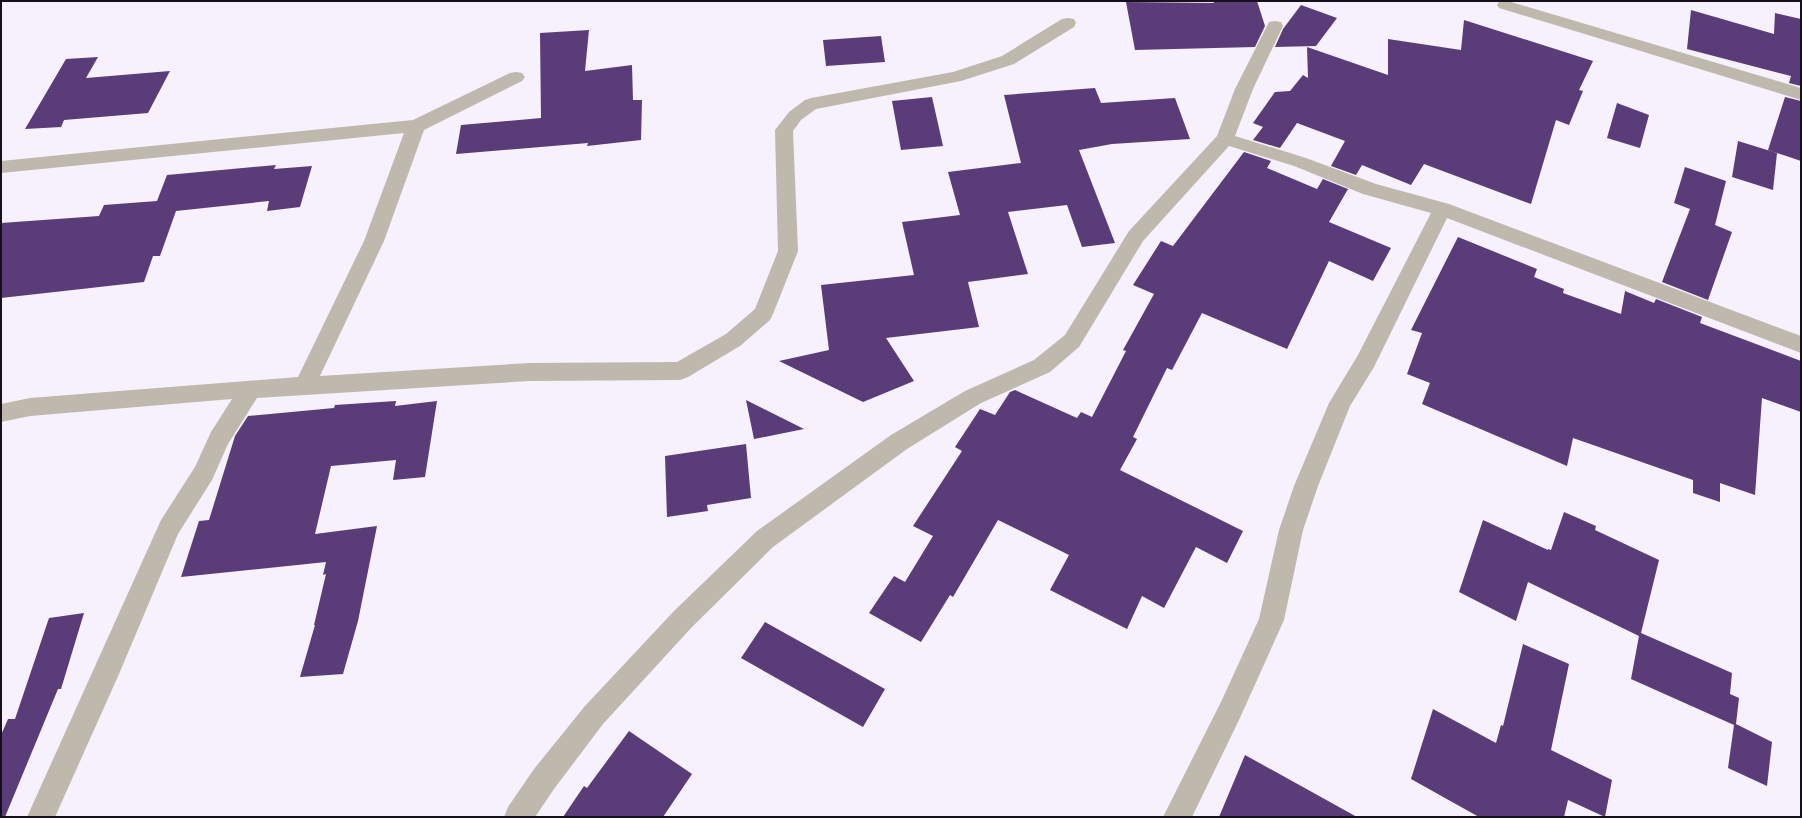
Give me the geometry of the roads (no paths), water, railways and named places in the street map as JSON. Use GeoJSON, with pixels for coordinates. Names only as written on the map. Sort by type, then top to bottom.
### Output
{"type":"FeatureCollection","features":[{"type":"Feature","properties":{"kind":"street"},"geometry":{"type":"LineString","coordinates":[[1505,5],[1801,94]]}},
{"type":"Feature","properties":{"kind":"street"},"geometry":{"type":"LineString","coordinates":[[1,413],[30,407],[251,389],[529,372],[680,371],[733,340],[763,314],[788,251],[784,130],[795,116],[811,104],[955,77],[1008,60],[1068,23]]}},
{"type":"Feature","properties":{"kind":"street"},"geometry":{"type":"LineString","coordinates":[[518,817],[544,779],[594,715],[683,619],[765,539],[899,442],[973,397],[1042,366],[1072,341],[1136,236],[1225,139],[1244,89],[1275,26]]}},
{"type":"Feature","properties":{"kind":"street"},"geometry":{"type":"LineString","coordinates":[[1,168],[416,126],[516,77]]}},
{"type":"Feature","properties":{"kind":"street"},"geometry":{"type":"LineString","coordinates":[[305,386],[374,241],[416,126]]}},
{"type":"Feature","properties":{"kind":"street"},"geometry":{"type":"LineString","coordinates":[[1225,139],[1300,162],[1370,189],[1442,209],[1801,345]]}},
{"type":"Feature","properties":{"kind":"street"},"geometry":{"type":"LineString","coordinates":[[1177,817],[1230,711],[1271,620],[1290,530],[1306,486],[1340,403],[1366,361],[1442,209]]}},
{"type":"Feature","properties":{"kind":"street"},"geometry":{"type":"LineString","coordinates":[[41,817],[110,665],[169,528],[204,473],[219,439],[251,389]]}}]}
